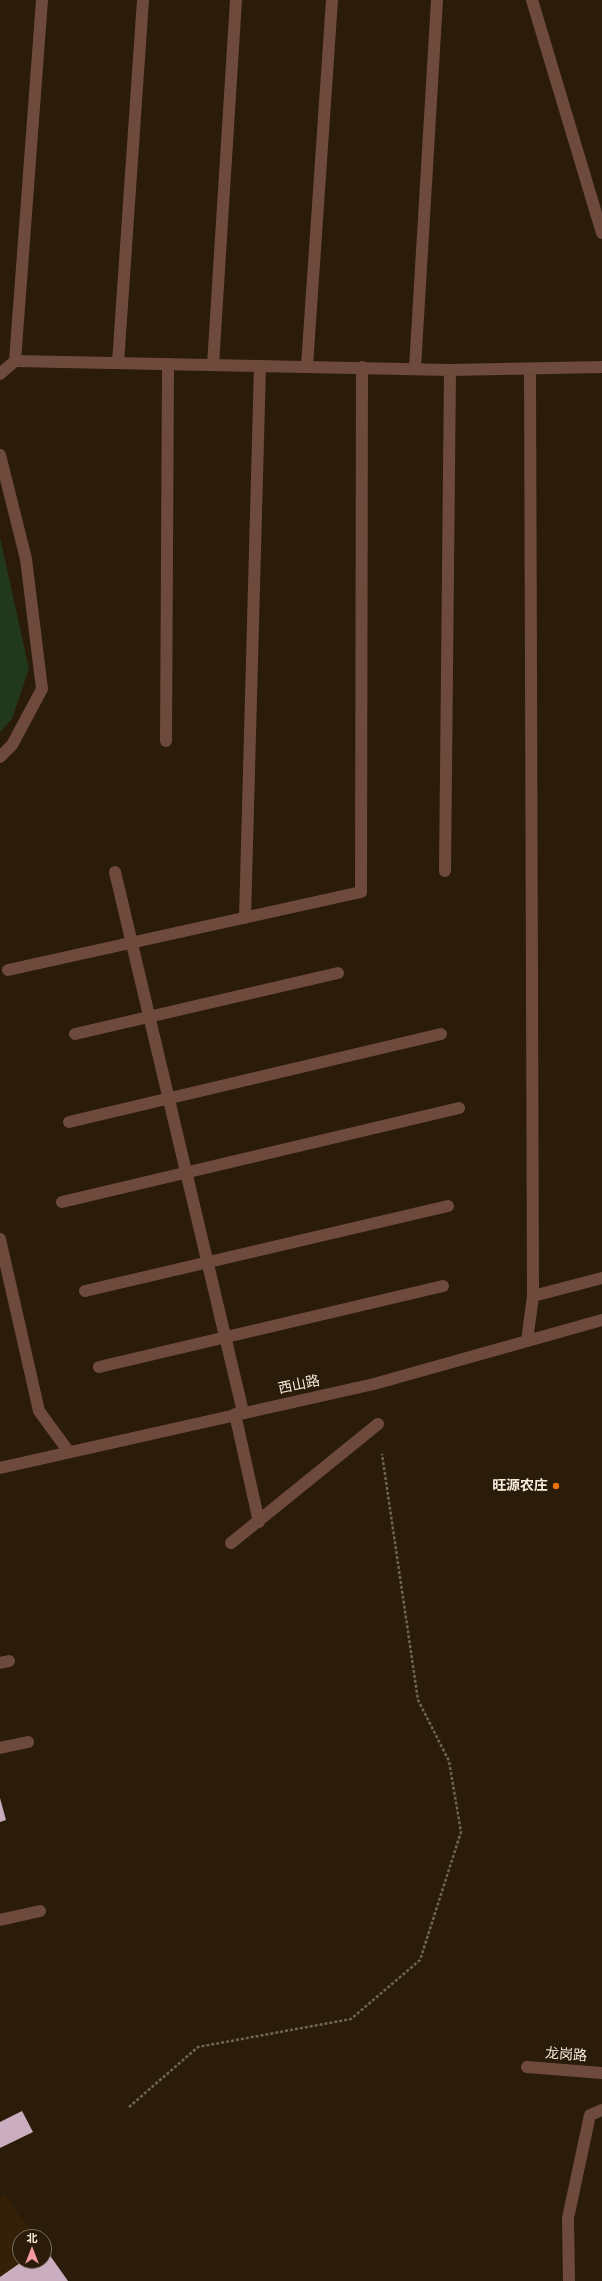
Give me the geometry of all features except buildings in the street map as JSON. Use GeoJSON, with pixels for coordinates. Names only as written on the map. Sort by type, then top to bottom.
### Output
{"type":"FeatureCollection","features":[{"type":"Feature","properties":{"kind":"street"},"geometry":{"type":"LineString","coordinates":[[0,374],[14,361],[42,0]]}},
{"type":"Feature","properties":{"kind":"street"},"geometry":{"type":"LineString","coordinates":[[118,363],[143,0]]}},
{"type":"Feature","properties":{"kind":"street"},"geometry":{"type":"LineString","coordinates":[[213,365],[236,0]]}},
{"type":"Feature","properties":{"kind":"street"},"geometry":{"type":"LineString","coordinates":[[307,366],[332,0]]}},
{"type":"Feature","properties":{"kind":"street"},"geometry":{"type":"LineString","coordinates":[[415,368],[437,0]]}},
{"type":"Feature","properties":{"kind":"street"},"geometry":{"type":"LineString","coordinates":[[532,0],[602,233]]}},
{"type":"Feature","properties":{"kind":"street"},"geometry":{"type":"LineString","coordinates":[[14,361],[415,368],[450,370],[602,368]]}},
{"type":"Feature","properties":{"kind":"street"},"geometry":{"type":"LineString","coordinates":[[166,741],[168,364]]}},
{"type":"Feature","properties":{"kind":"street"},"geometry":{"type":"LineString","coordinates":[[245,918],[260,366]]}},
{"type":"Feature","properties":{"kind":"street"},"geometry":{"type":"LineString","coordinates":[[8,970],[360,892],[362,367]]}},
{"type":"Feature","properties":{"kind":"street"},"geometry":{"type":"LineString","coordinates":[[445,871],[450,370]]}},
{"type":"Feature","properties":{"kind":"street"},"geometry":{"type":"LineString","coordinates":[[527,1341],[533,1296],[530,370]]}},
{"type":"Feature","properties":{"kind":"street"},"geometry":{"type":"LineString","coordinates":[[0,455],[26,559],[42,689],[12,745],[0,758]]}},
{"type":"Feature","properties":{"kind":"street"},"geometry":{"type":"LineString","coordinates":[[115,872],[225,1338],[259,1522]]}},
{"type":"Feature","properties":{"kind":"street"},"geometry":{"type":"LineString","coordinates":[[75,1034],[338,973]]}},
{"type":"Feature","properties":{"kind":"street"},"geometry":{"type":"LineString","coordinates":[[69,1122],[441,1034]]}},
{"type":"Feature","properties":{"kind":"street"},"geometry":{"type":"LineString","coordinates":[[62,1202],[459,1108]]}},
{"type":"Feature","properties":{"kind":"street"},"geometry":{"type":"LineString","coordinates":[[85,1291],[448,1206]]}},
{"type":"Feature","properties":{"kind":"street"},"geometry":{"type":"LineString","coordinates":[[0,1239],[40,1411],[70,1452]]}},
{"type":"Feature","properties":{"kind":"street"},"geometry":{"type":"LineString","coordinates":[[533,1296],[602,1278]]}},
{"type":"Feature","properties":{"kind":"street"},"geometry":{"type":"LineString","coordinates":[[100,1367],[443,1286]]}},
{"type":"Feature","properties":{"kind":"street","name":"西山路"},"geometry":{"type":"LineString","coordinates":[[0,1468],[239,1413],[374,1384],[602,1320]]}},
{"type":"Feature","properties":{"kind":"street"},"geometry":{"type":"LineString","coordinates":[[231,1543],[259,1522],[378,1424]]}},
{"type":"Feature","properties":{"kind":"street"},"geometry":{"type":"LineString","coordinates":[[0,1748],[28,1742]]}},
{"type":"Feature","properties":{"kind":"street"},"geometry":{"type":"LineString","coordinates":[[0,1920],[40,1911]]}},
{"type":"Feature","properties":{"kind":"street","name":"龙岗路"},"geometry":{"type":"LineString","coordinates":[[527,2068],[602,2073]]}},
{"type":"Feature","properties":{"kind":"street"},"geometry":{"type":"LineString","coordinates":[[569,2281],[568,2218],[590,2116],[602,2110]]}},
{"type":"Feature","properties":{"kind":"path"},"geometry":{"type":"LineString","coordinates":[[130,2107],[198,2048],[352,2019],[420,1960],[461,1832],[449,1760],[418,1700],[378,1424]]}},
{"type":"Feature","properties":{"kind":"shaded area"},"geometry":{"type":"Polygon","coordinates":[[[5,2195],[29,2229],[12,2229],[12,2269],[52,2268],[67,2281],[0,2281],[0,2199],[5,2195]]]}},
{"type":"Feature","properties":{"kind":"green space"},"geometry":{"type":"Polygon","coordinates":[[[0,537],[29,669],[12,719],[0,732],[0,537]]]}},
{"type":"Feature","properties":{"kind":"place","name":"旺源农庄"},"geometry":{"type":"Point","coordinates":[556,1486]}}]}
